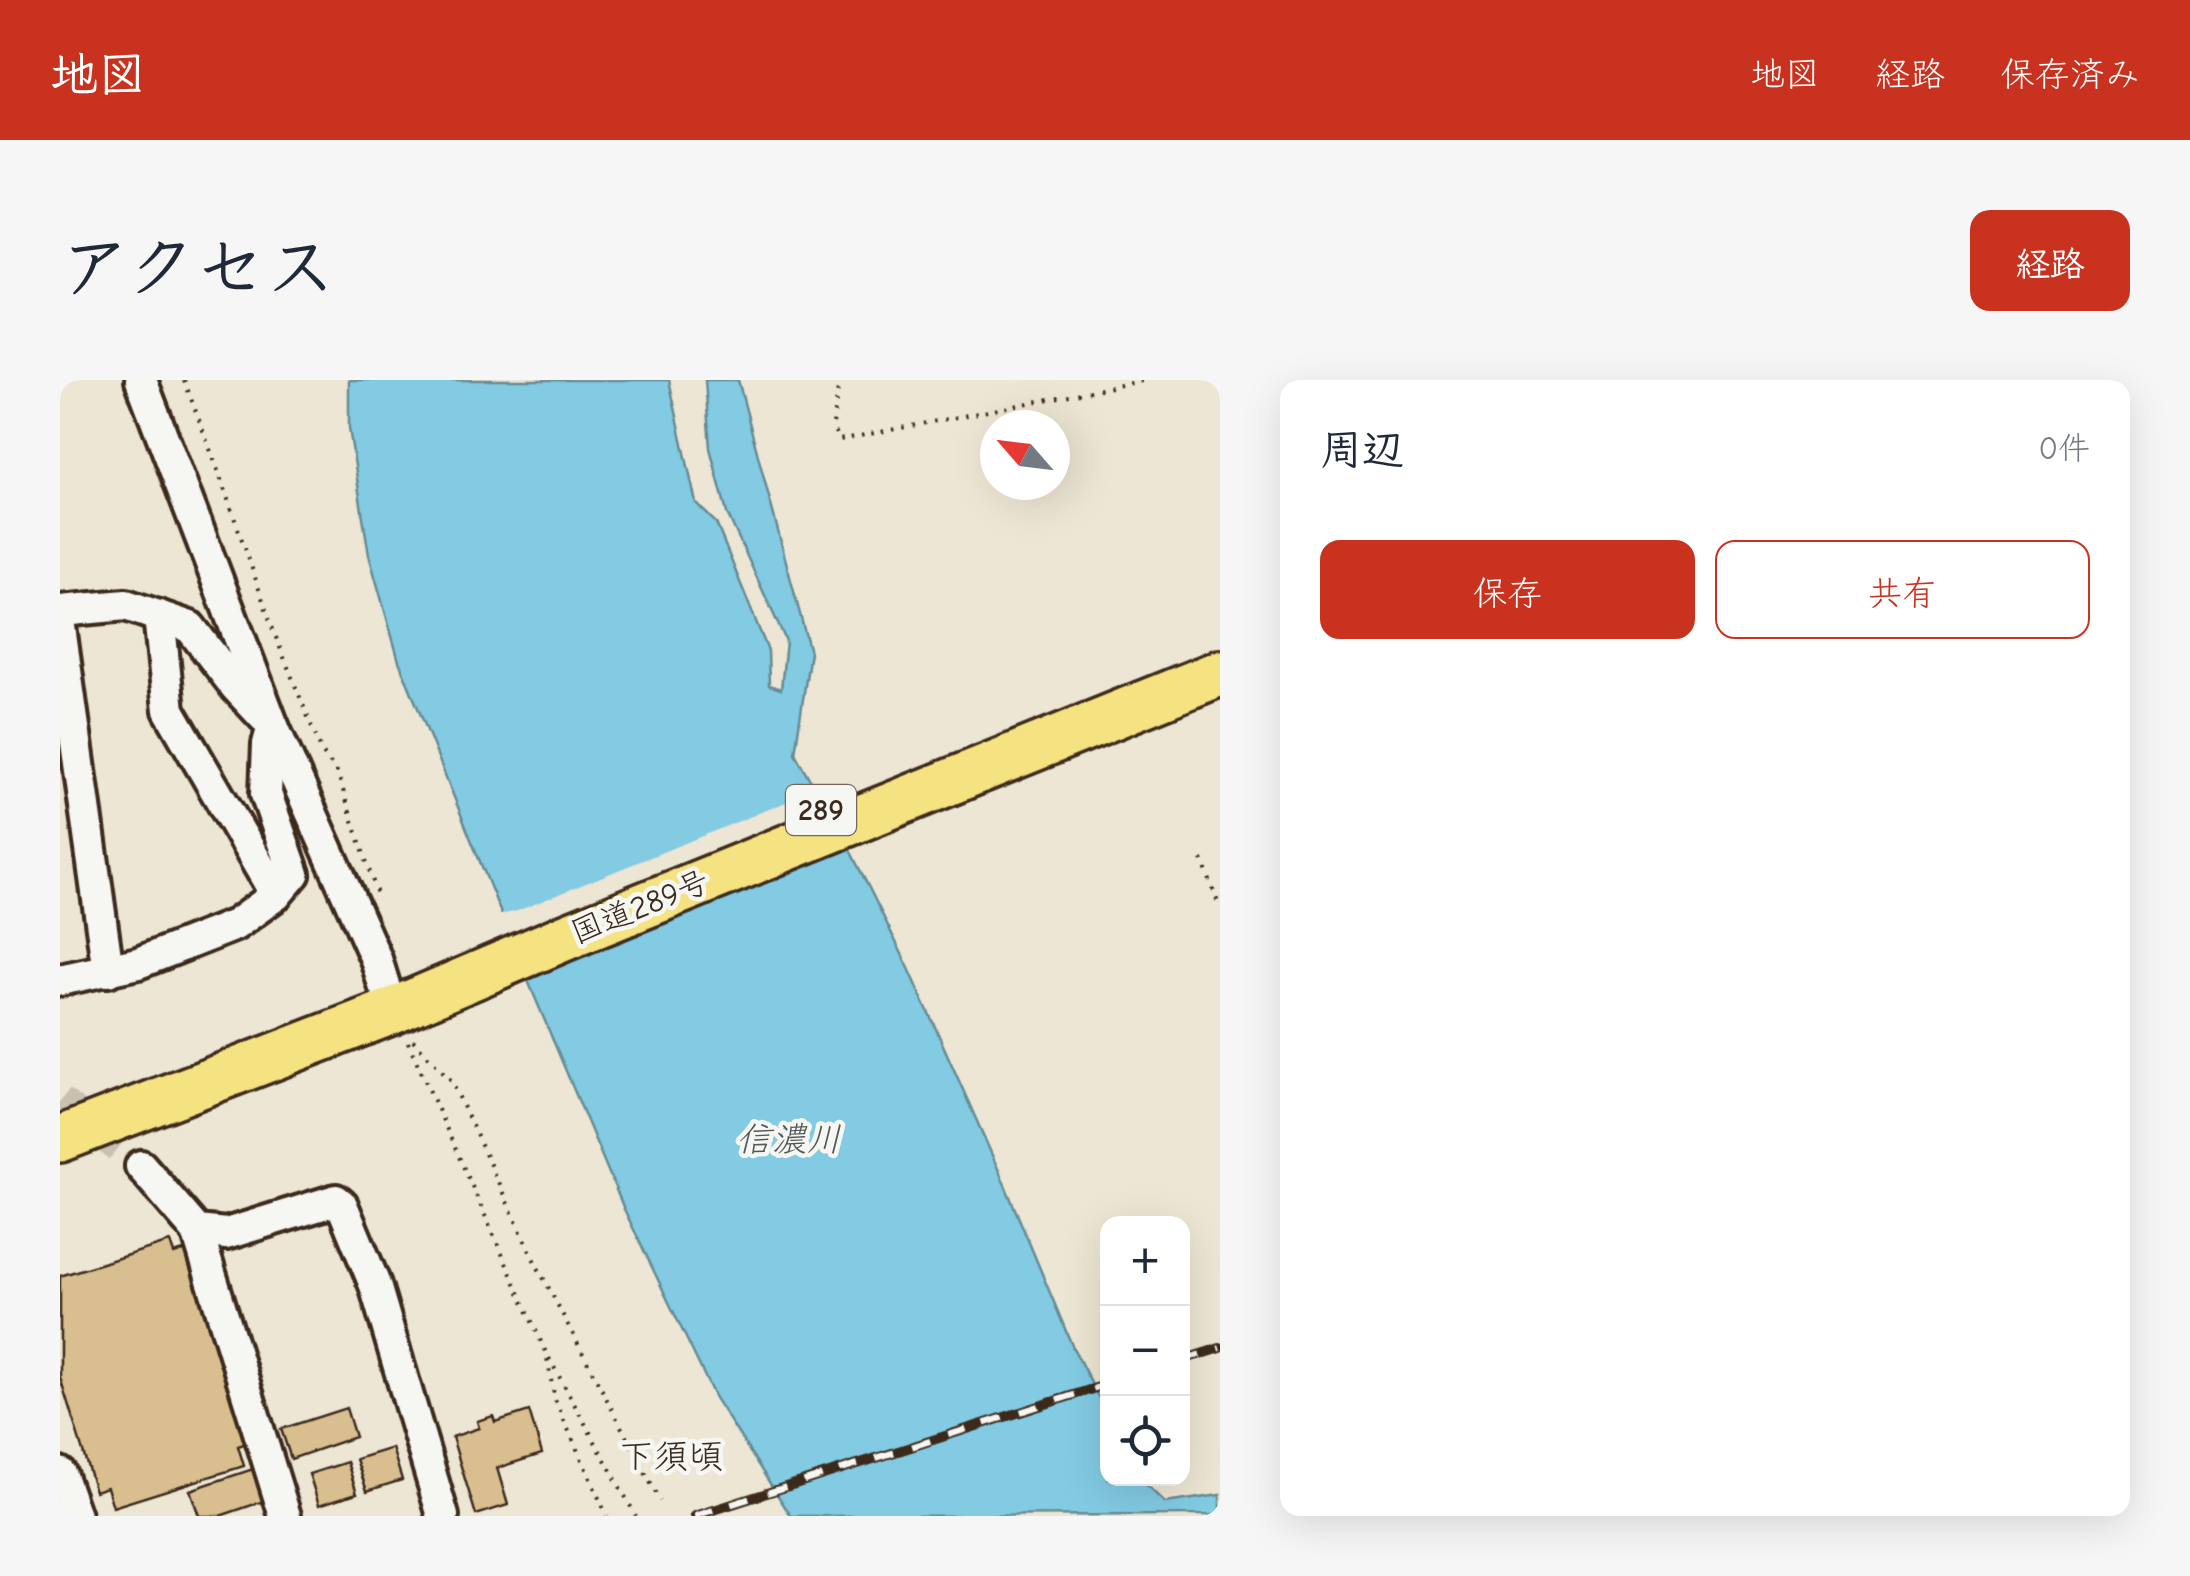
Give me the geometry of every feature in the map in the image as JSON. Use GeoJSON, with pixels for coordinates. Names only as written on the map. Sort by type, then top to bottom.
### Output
{"type":"FeatureCollection","features":[{"type":"Feature","properties":{"kind":"highway","name":"国道289号"},"geometry":{"type":"LineString","coordinates":[[60,1140],[516,934],[1220,648]]}},
{"type":"Feature","properties":{"kind":"highway","name":"国道289号"},"geometry":{"type":"LineString","coordinates":[[60,1108],[412,983],[602,922],[1220,674]]}},
{"type":"Feature","properties":{"kind":"street"},"geometry":{"type":"LineString","coordinates":[[140,380],[273,726],[368,940],[412,983]]}},
{"type":"Feature","properties":{"kind":"street"},"geometry":{"type":"LineString","coordinates":[[60,610],[126,606],[190,627],[236,687],[273,726]]}},
{"type":"Feature","properties":{"kind":"street"},"geometry":{"type":"LineString","coordinates":[[158,616],[169,710],[276,895]]}},
{"type":"Feature","properties":{"kind":"street"},"geometry":{"type":"LineString","coordinates":[[60,627],[108,970]]}},
{"type":"Feature","properties":{"kind":"street"},"geometry":{"type":"LineString","coordinates":[[60,980],[138,963],[235,926],[276,895],[294,874],[266,794],[268,744],[273,726]]}},
{"type":"Feature","properties":{"kind":"street"},"geometry":{"type":"LineString","coordinates":[[141,1166],[197,1231],[286,1516]]}},
{"type":"Feature","properties":{"kind":"street"},"geometry":{"type":"LineString","coordinates":[[197,1231],[226,1234],[336,1200],[342,1206],[375,1285],[444,1516]]}},
{"type":"Feature","properties":{"kind":"street"},"geometry":{"type":"LineString","coordinates":[[60,1472],[75,1516]]}},
{"type":"Feature","properties":{"kind":"path"},"geometry":{"type":"LineString","coordinates":[[184,380],[275,635],[322,752],[337,772],[378,895],[368,940]]}},
{"type":"Feature","properties":{"kind":"path"},"geometry":{"type":"LineString","coordinates":[[839,380],[834,425],[839,440],[1147,380]]}},
{"type":"Feature","properties":{"kind":"path"},"geometry":{"type":"LineString","coordinates":[[1202,859],[1220,908]]}},
{"type":"Feature","properties":{"kind":"path"},"geometry":{"type":"LineString","coordinates":[[636,1516],[546,1354],[403,1030],[452,1080],[532,1256],[660,1501]]}},
{"type":"Feature","properties":{"kind":"path"},"geometry":{"type":"LineString","coordinates":[[546,1354],[555,1400],[606,1516]]}},
{"type":"Feature","properties":{"kind":"water","name":"信濃川"},"geometry":{"type":"Polygon","coordinates":[[[349,380],[669,380],[696,503],[716,523],[768,651],[769,685],[781,689],[786,641],[727,513],[710,448],[705,380],[738,380],[810,652],[795,753],[852,854],[908,966],[1073,1348],[1100,1400],[1100,1486],[1147,1486],[1165,1503],[1220,1495],[1220,1515],[791,1516],[715,1398],[624,1209],[529,983],[399,661],[369,555],[349,428],[349,380]]]}},
{"type":"Feature","properties":{"kind":"pier"},"geometry":{"type":"Polygon","coordinates":[[[821,788],[851,843],[521,977],[497,916],[821,788]]]}},
{"type":"Feature","properties":{"kind":"building"},"geometry":{"type":"Polygon","coordinates":[[[170,1242],[174,1254],[187,1250],[247,1443],[238,1446],[244,1466],[113,1507],[107,1487],[95,1491],[60,1377],[60,1276],[170,1242]]]}},
{"type":"Feature","properties":{"kind":"building"},"geometry":{"type":"Polygon","coordinates":[[[346,1408],[355,1437],[291,1459],[281,1429],[346,1408]]]}},
{"type":"Feature","properties":{"kind":"building"},"geometry":{"type":"Polygon","coordinates":[[[529,1411],[542,1454],[497,1468],[508,1505],[476,1515],[452,1437],[479,1428],[477,1421],[493,1416],[495,1422],[529,1411]]]}},
{"type":"Feature","properties":{"kind":"building"},"geometry":{"type":"Polygon","coordinates":[[[392,1448],[402,1480],[367,1491],[356,1459],[392,1448]]]}},
{"type":"Feature","properties":{"kind":"building"},"geometry":{"type":"Polygon","coordinates":[[[347,1462],[357,1493],[319,1505],[309,1474],[347,1462]]]}},
{"type":"Feature","properties":{"kind":"building"},"geometry":{"type":"Polygon","coordinates":[[[256,1468],[267,1500],[220,1516],[199,1516],[190,1490],[256,1468]]]}},
{"type":"Feature","properties":{"kind":"tunnel"},"geometry":{"type":"LineString","coordinates":[[60,1101],[141,1166]]}},
{"type":"Feature","properties":{"kind":"railway"},"geometry":{"type":"LineString","coordinates":[[1190,1357],[1220,1348]]}},
{"type":"Feature","properties":{"kind":"railway"},"geometry":{"type":"LineString","coordinates":[[695,1516],[1100,1387]]}},
{"type":"Feature","properties":{"kind":"district","name":"下須頃"},"geometry":{"type":"Point","coordinates":[671,1456]}}]}
